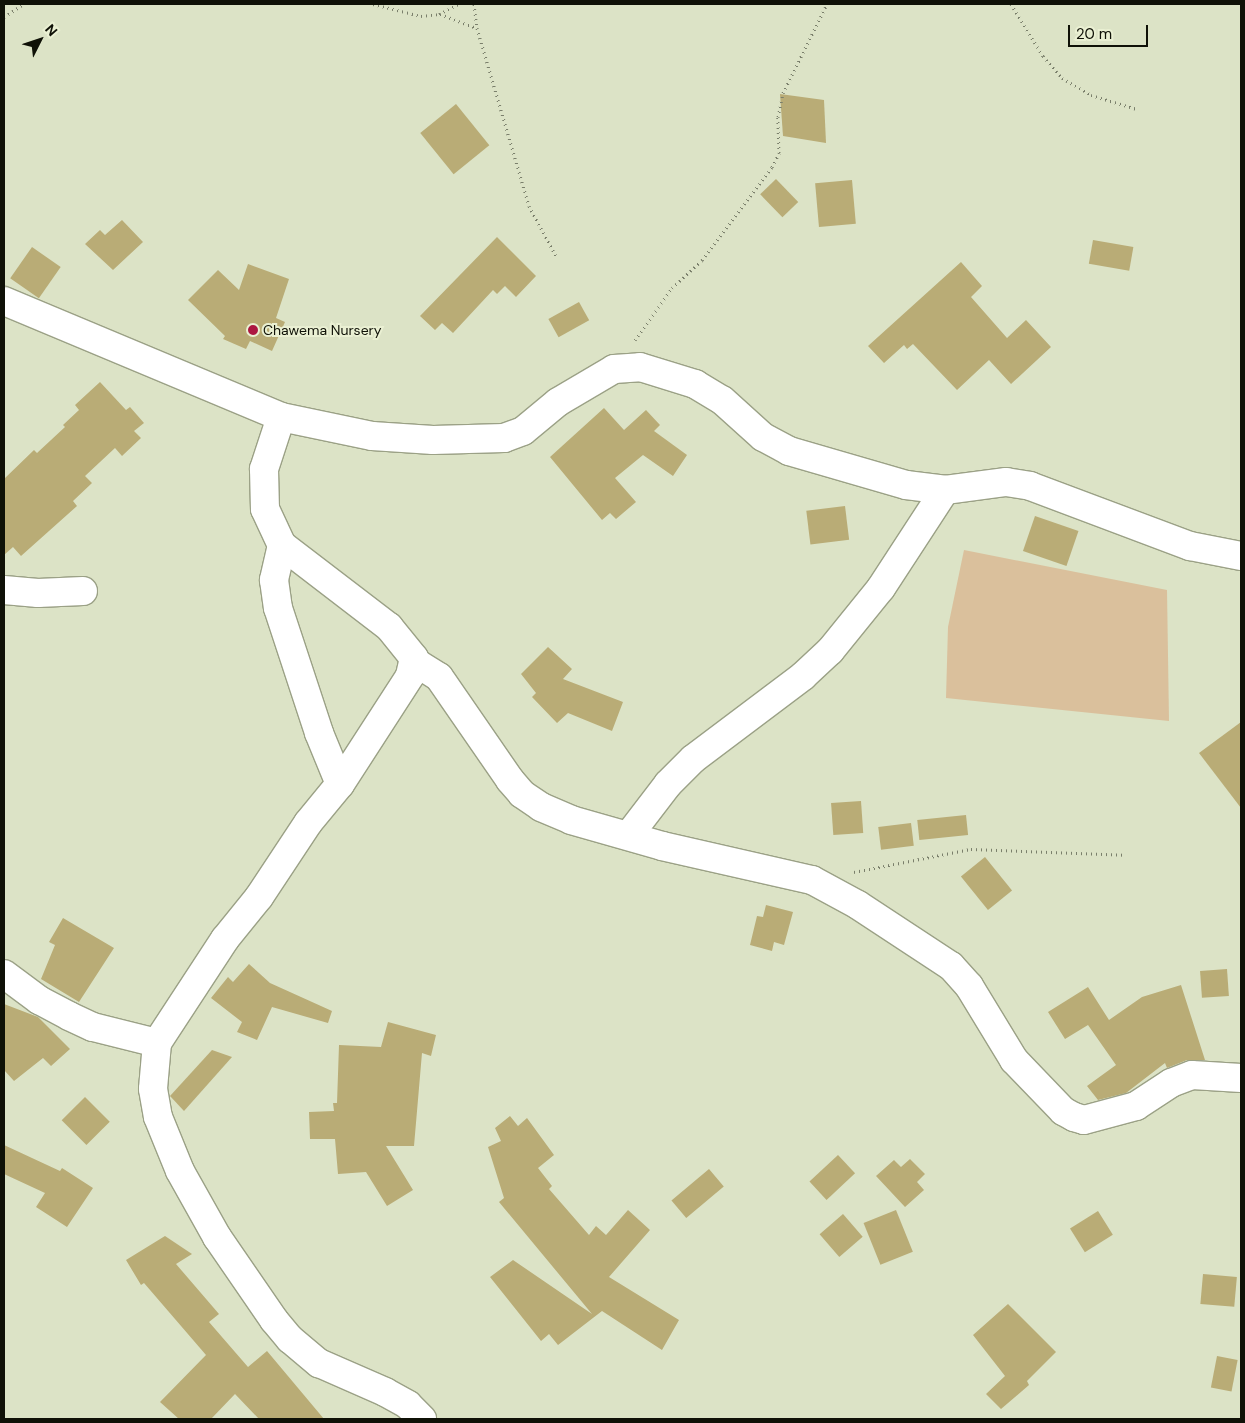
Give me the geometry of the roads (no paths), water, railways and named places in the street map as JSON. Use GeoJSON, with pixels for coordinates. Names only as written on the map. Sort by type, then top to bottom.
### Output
{"type":"FeatureCollection","features":[{"type":"Feature","properties":{"kind":"street"},"geometry":{"type":"LineString","coordinates":[[4,302],[282,417],[372,436],[434,440],[504,438],[523,431],[558,402],[614,369],[640,367],[695,384],[722,400],[763,437],[789,451],[906,485],[945,490],[1006,482],[1030,486],[1190,546],[1241,556]]}},
{"type":"Feature","properties":{"kind":"street"},"geometry":{"type":"LineString","coordinates":[[282,417],[264,469],[265,509],[282,545],[389,626],[412,651],[416,662],[439,677],[522,794],[541,807],[571,820],[746,867],[812,880],[858,905],[951,966],[969,986],[1014,1060],[1063,1111],[1074,1117],[1084,1120],[1136,1106],[1171,1084],[1192,1075],[1241,1078]]}},
{"type":"Feature","properties":{"kind":"street"},"geometry":{"type":"LineString","coordinates":[[629,835],[668,784],[693,759],[803,676],[830,651],[881,588],[945,490]]}},
{"type":"Feature","properties":{"kind":"street"},"geometry":{"type":"LineString","coordinates":[[282,545],[274,580],[278,608],[320,733],[340,784]]}},
{"type":"Feature","properties":{"kind":"street"},"geometry":{"type":"LineString","coordinates":[[4,590],[38,594],[83,591]]}},
{"type":"Feature","properties":{"kind":"street"},"geometry":{"type":"LineString","coordinates":[[416,662],[410,676],[340,784],[308,823],[259,897],[224,939],[157,1043],[153,1089],[158,1117],[180,1171],[217,1237],[274,1320],[290,1339],[319,1363],[385,1392],[408,1405],[422,1419]]}},
{"type":"Feature","properties":{"kind":"street"},"geometry":{"type":"LineString","coordinates":[[4,974],[39,1000],[93,1027],[157,1043]]}},
{"type":"Feature","properties":{"kind":"place","name":"Chawema Nursery"},"geometry":{"type":"Point","coordinates":[253,330]}}]}
